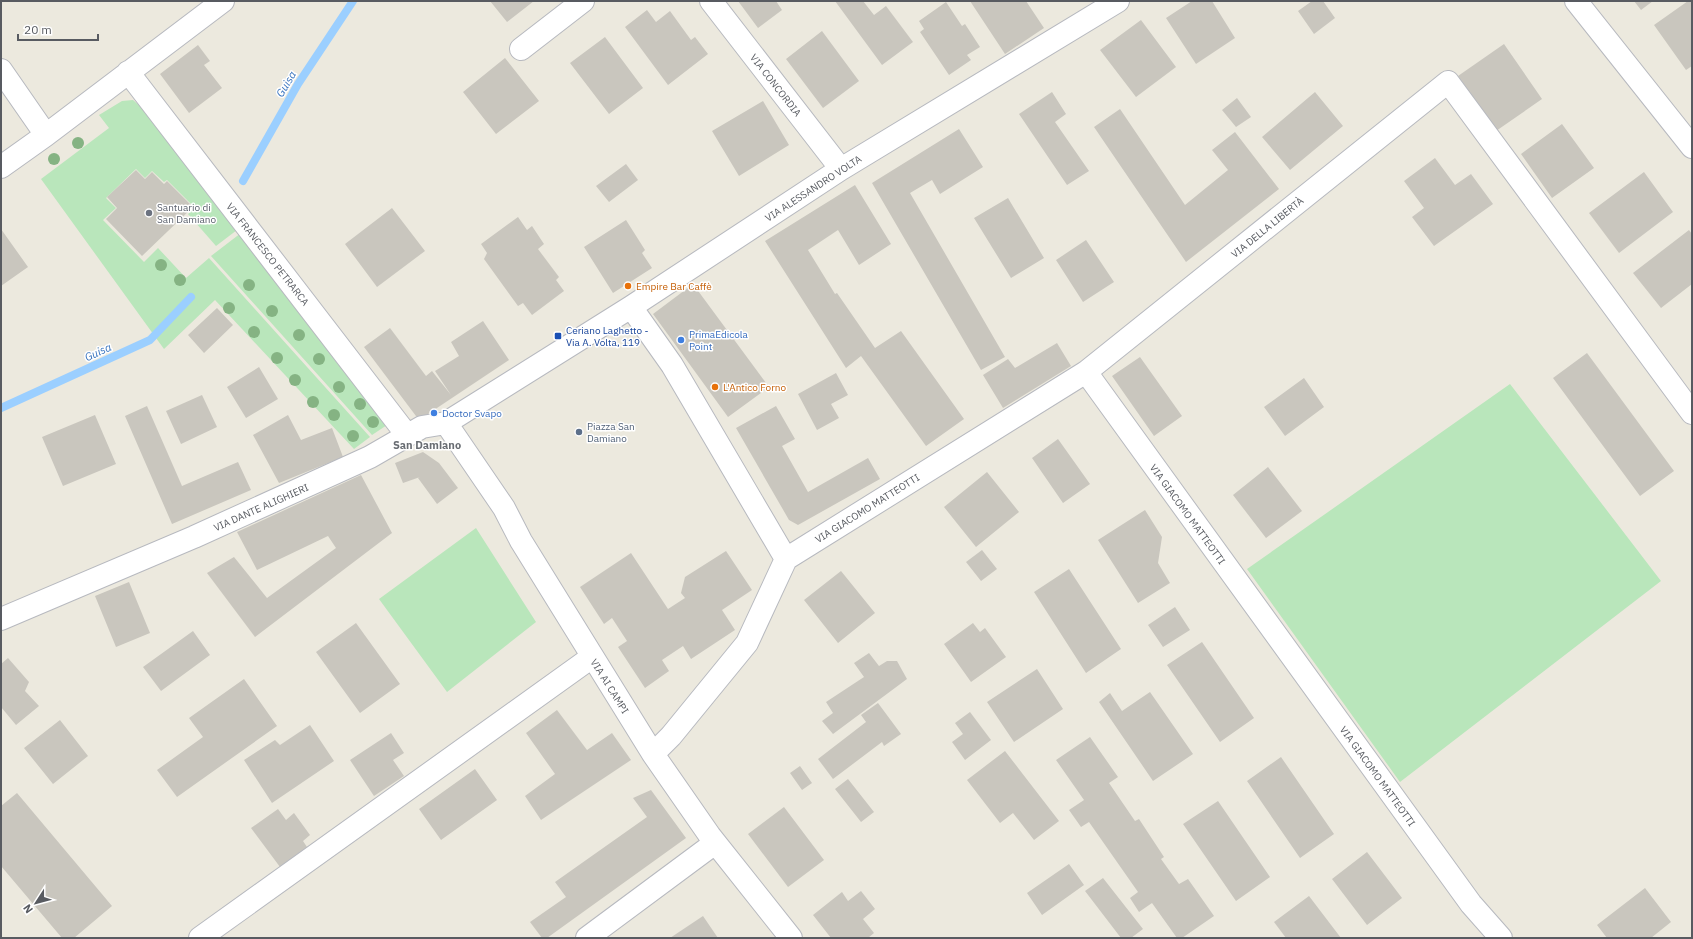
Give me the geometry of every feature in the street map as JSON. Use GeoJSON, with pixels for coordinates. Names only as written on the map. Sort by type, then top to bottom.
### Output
{"type":"FeatureCollection","features":[{"type":"Feature","properties":{"kind":"street"},"geometry":{"type":"LineString","coordinates":[[1,167],[46,135],[223,1]]}},
{"type":"Feature","properties":{"kind":"street"},"geometry":{"type":"LineString","coordinates":[[521,48],[583,1]]}},
{"type":"Feature","properties":{"kind":"street","name":"VIA CONCORDIA"},"geometry":{"type":"LineString","coordinates":[[711,1],[840,169]]}},
{"type":"Feature","properties":{"kind":"street","name":"VIA ALESSANDRO VOLTA"},"geometry":{"type":"LineString","coordinates":[[514,382],[631,307],[840,169],[1118,1]]}},
{"type":"Feature","properties":{"kind":"street"},"geometry":{"type":"LineString","coordinates":[[1576,1],[1692,147]]}},
{"type":"Feature","properties":{"kind":"street"},"geometry":{"type":"LineString","coordinates":[[1,70],[46,135]]}},
{"type":"Feature","properties":{"kind":"street","name":"VIA FRANCESCO PETRARCA"},"geometry":{"type":"LineString","coordinates":[[128,72],[407,435]]}},
{"type":"Feature","properties":{"kind":"street","name":"VIA DELLA LIBERTÀ"},"geometry":{"type":"LineString","coordinates":[[1086,372],[1448,82],[1692,413]]}},
{"type":"Feature","properties":{"kind":"street"},"geometry":{"type":"LineString","coordinates":[[631,307],[672,365],[786,559],[747,643],[671,736],[652,754]]}},
{"type":"Feature","properties":{"kind":"street","name":"VIA GIACOMO MATTEOTTI"},"geometry":{"type":"LineString","coordinates":[[786,559],[1086,372],[1466,897],[1501,938]]}},
{"type":"Feature","properties":{"kind":"street","name":"VIA DANTE ALIGHIERI"},"geometry":{"type":"LineString","coordinates":[[1,619],[194,537],[370,457],[422,427],[446,423],[514,382]]}},
{"type":"Feature","properties":{"kind":"street","name":"VIA AI CAMPI"},"geometry":{"type":"LineString","coordinates":[[446,423],[504,508],[522,541],[652,754],[715,843],[791,938]]}},
{"type":"Feature","properties":{"kind":"street"},"geometry":{"type":"LineString","coordinates":[[200,938],[592,657]]}},
{"type":"Feature","properties":{"kind":"street"},"geometry":{"type":"LineString","coordinates":[[587,938],[715,843]]}},
{"type":"Feature","properties":{"kind":"green space"},"geometry":{"type":"Polygon","coordinates":[[[133,100],[142,108],[237,230],[216,246],[188,214],[195,208],[167,180],[164,182],[152,171],[145,178],[136,169],[106,198],[116,208],[103,220],[144,262],[158,248],[186,278],[209,258],[370,437],[354,449],[215,300],[164,349],[41,179],[109,128],[99,115],[122,101],[133,100]]]}},
{"type":"Feature","properties":{"kind":"green space"},"geometry":{"type":"Polygon","coordinates":[[[241,233],[387,425],[372,435],[211,256],[241,233]]]}},
{"type":"Feature","properties":{"kind":"green space"},"geometry":{"type":"Polygon","coordinates":[[[1510,384],[1661,581],[1400,782],[1247,569],[1510,384]]]}},
{"type":"Feature","properties":{"kind":"green space"},"geometry":{"type":"Polygon","coordinates":[[[476,528],[536,622],[447,692],[379,599],[476,528]]]}},
{"type":"Feature","properties":{"kind":"building"},"geometry":{"type":"Polygon","coordinates":[[[490,1],[534,1],[507,22],[490,1]]]}},
{"type":"Feature","properties":{"kind":"building"},"geometry":{"type":"Polygon","coordinates":[[[738,1],[776,1],[782,10],[758,28],[738,1]]]}},
{"type":"Feature","properties":{"kind":"building"},"geometry":{"type":"Polygon","coordinates":[[[835,1],[863,1],[874,15],[886,6],[913,42],[882,65],[835,1]]]}},
{"type":"Feature","properties":{"kind":"building"},"geometry":{"type":"Polygon","coordinates":[[[970,1],[1026,1],[1044,28],[1005,54],[970,1]]]}},
{"type":"Feature","properties":{"kind":"building"},"geometry":{"type":"Polygon","coordinates":[[[1192,1],[1212,1],[1235,38],[1196,64],[1166,18],[1192,1]]]}},
{"type":"Feature","properties":{"kind":"building"},"geometry":{"type":"Polygon","coordinates":[[[1312,1],[1323,1],[1335,18],[1314,34],[1298,11],[1312,1]]]}},
{"type":"Feature","properties":{"kind":"building"},"geometry":{"type":"Polygon","coordinates":[[[1634,1],[1653,1],[1641,10],[1634,1]]]}},
{"type":"Feature","properties":{"kind":"building"},"geometry":{"type":"Polygon","coordinates":[[[1688,1],[1692,1],[1692,66],[1686,70],[1654,25],[1688,1]]]}},
{"type":"Feature","properties":{"kind":"building"},"geometry":{"type":"Polygon","coordinates":[[[946,2],[962,26],[965,24],[980,47],[967,55],[971,60],[949,75],[920,32],[924,29],[919,21],[946,2]]]}},
{"type":"Feature","properties":{"kind":"building"},"geometry":{"type":"Polygon","coordinates":[[[647,10],[656,22],[670,11],[691,40],[695,37],[708,54],[668,85],[625,27],[647,10]]]}},
{"type":"Feature","properties":{"kind":"building"},"geometry":{"type":"Polygon","coordinates":[[[1141,20],[1176,67],[1136,97],[1100,50],[1141,20]]]}},
{"type":"Feature","properties":{"kind":"building"},"geometry":{"type":"Polygon","coordinates":[[[822,31],[859,81],[823,108],[786,59],[822,31]]]}},
{"type":"Feature","properties":{"kind":"building"},"geometry":{"type":"Polygon","coordinates":[[[605,37],[643,88],[609,114],[570,63],[605,37]]]}},
{"type":"Feature","properties":{"kind":"building"},"geometry":{"type":"Polygon","coordinates":[[[1504,44],[1542,99],[1496,131],[1458,76],[1504,44]]]}},
{"type":"Feature","properties":{"kind":"building"},"geometry":{"type":"Polygon","coordinates":[[[198,45],[210,61],[204,65],[222,88],[189,113],[160,74],[198,45]]]}},
{"type":"Feature","properties":{"kind":"building"},"geometry":{"type":"Polygon","coordinates":[[[505,58],[539,101],[496,134],[463,92],[505,58]]]}},
{"type":"Feature","properties":{"kind":"building"},"geometry":{"type":"Polygon","coordinates":[[[1052,92],[1066,114],[1055,122],[1089,171],[1067,185],[1019,114],[1052,92]]]}},
{"type":"Feature","properties":{"kind":"building"},"geometry":{"type":"Polygon","coordinates":[[[1315,92],[1343,126],[1290,170],[1262,137],[1315,92]]]}},
{"type":"Feature","properties":{"kind":"building"},"geometry":{"type":"Polygon","coordinates":[[[1237,98],[1251,117],[1236,127],[1222,110],[1237,98]]]}},
{"type":"Feature","properties":{"kind":"building"},"geometry":{"type":"Polygon","coordinates":[[[763,101],[789,145],[739,176],[712,131],[763,101]]]}},
{"type":"Feature","properties":{"kind":"building"},"geometry":{"type":"Polygon","coordinates":[[[1120,109],[1185,205],[1228,170],[1212,150],[1235,132],[1279,189],[1186,262],[1094,127],[1120,109]]]}},
{"type":"Feature","properties":{"kind":"building"},"geometry":{"type":"Polygon","coordinates":[[[1562,124],[1594,168],[1552,198],[1521,154],[1562,124]]]}},
{"type":"Feature","properties":{"kind":"building"},"geometry":{"type":"Polygon","coordinates":[[[959,129],[983,167],[940,194],[932,180],[910,193],[1005,357],[981,370],[872,183],[959,129]]]}},
{"type":"Feature","properties":{"kind":"building"},"geometry":{"type":"Polygon","coordinates":[[[1435,158],[1455,185],[1471,174],[1493,204],[1434,246],[1412,217],[1424,208],[1404,181],[1435,158]]]}},
{"type":"Feature","properties":{"kind":"building"},"geometry":{"type":"Polygon","coordinates":[[[626,164],[638,180],[609,202],[596,186],[626,164]]]}},
{"type":"Feature","properties":{"kind":"building","name":"Santuario di San Damiano"},"geometry":{"type":"Polygon","coordinates":[[[136,170],[145,179],[152,172],[164,184],[167,181],[193,207],[142,256],[106,219],[117,208],[107,197],[136,170]]]}},
{"type":"Feature","properties":{"kind":"building"},"geometry":{"type":"Polygon","coordinates":[[[1644,172],[1673,212],[1619,253],[1589,213],[1644,172]]]}},
{"type":"Feature","properties":{"kind":"building"},"geometry":{"type":"Polygon","coordinates":[[[855,185],[891,244],[859,265],[838,230],[808,250],[835,294],[837,293],[875,348],[901,331],[964,419],[926,446],[861,356],[846,368],[765,241],[855,185]]]}},
{"type":"Feature","properties":{"kind":"building"},"geometry":{"type":"Polygon","coordinates":[[[1008,198],[1044,258],[1011,278],[974,218],[1008,198]]]}},
{"type":"Feature","properties":{"kind":"building"},"geometry":{"type":"Polygon","coordinates":[[[392,208],[425,251],[377,287],[345,244],[392,208]]]}},
{"type":"Feature","properties":{"kind":"building"},"geometry":{"type":"Polygon","coordinates":[[[518,217],[527,230],[532,226],[544,244],[538,249],[559,277],[556,280],[564,291],[532,315],[523,303],[518,306],[484,259],[487,253],[481,244],[518,217]]]}},
{"type":"Feature","properties":{"kind":"building"},"geometry":{"type":"Polygon","coordinates":[[[626,220],[645,250],[642,253],[652,268],[613,293],[584,247],[626,220]]]}},
{"type":"Feature","properties":{"kind":"building"},"geometry":{"type":"Polygon","coordinates":[[[1,229],[28,267],[1,286],[1,229]]]}},
{"type":"Feature","properties":{"kind":"building"},"geometry":{"type":"Polygon","coordinates":[[[1689,230],[1692,234],[1692,284],[1661,308],[1633,273],[1689,230]]]}},
{"type":"Feature","properties":{"kind":"building"},"geometry":{"type":"Polygon","coordinates":[[[1086,240],[1114,282],[1083,302],[1056,260],[1086,240]]]}},
{"type":"Feature","properties":{"kind":"building"},"geometry":{"type":"Polygon","coordinates":[[[693,284],[769,387],[728,417],[653,314],[693,284]]]}},
{"type":"Feature","properties":{"kind":"building"},"geometry":{"type":"Polygon","coordinates":[[[217,308],[233,325],[204,353],[188,335],[217,308]]]}},
{"type":"Feature","properties":{"kind":"building"},"geometry":{"type":"Polygon","coordinates":[[[483,321],[509,360],[419,420],[364,347],[390,328],[426,376],[432,371],[451,395],[435,371],[459,356],[451,342],[483,321]]]}},
{"type":"Feature","properties":{"kind":"building"},"geometry":{"type":"Polygon","coordinates":[[[1057,343],[1071,366],[1003,408],[983,375],[1008,359],[1015,368],[1057,343]]]}},
{"type":"Feature","properties":{"kind":"building"},"geometry":{"type":"Polygon","coordinates":[[[1587,353],[1674,471],[1640,496],[1553,378],[1587,353]]]}},
{"type":"Feature","properties":{"kind":"building"},"geometry":{"type":"Polygon","coordinates":[[[1140,357],[1182,416],[1154,436],[1112,376],[1140,357]]]}},
{"type":"Feature","properties":{"kind":"building"},"geometry":{"type":"Polygon","coordinates":[[[259,367],[278,399],[246,418],[227,387],[259,367]]]}},
{"type":"Feature","properties":{"kind":"building"},"geometry":{"type":"Polygon","coordinates":[[[836,373],[848,395],[831,404],[839,418],[817,430],[798,394],[836,373]]]}},
{"type":"Feature","properties":{"kind":"building"},"geometry":{"type":"Polygon","coordinates":[[[1304,378],[1324,407],[1285,436],[1264,407],[1304,378]]]}},
{"type":"Feature","properties":{"kind":"building"},"geometry":{"type":"Polygon","coordinates":[[[202,395],[217,427],[181,444],[166,411],[202,395]]]}},
{"type":"Feature","properties":{"kind":"building"},"geometry":{"type":"Polygon","coordinates":[[[147,406],[182,486],[238,462],[251,490],[172,524],[125,416],[147,406]]]}},
{"type":"Feature","properties":{"kind":"building"},"geometry":{"type":"Polygon","coordinates":[[[776,406],[795,439],[782,446],[808,492],[868,458],[880,479],[798,525],[789,520],[736,428],[776,406]]]}},
{"type":"Feature","properties":{"kind":"building"},"geometry":{"type":"Polygon","coordinates":[[[95,415],[116,464],[63,486],[42,437],[95,415]]]}},
{"type":"Feature","properties":{"kind":"building"},"geometry":{"type":"Polygon","coordinates":[[[288,415],[301,440],[332,428],[343,457],[279,483],[253,435],[288,415]]]}},
{"type":"Feature","properties":{"kind":"building"},"geometry":{"type":"Polygon","coordinates":[[[1058,439],[1090,484],[1063,503],[1032,458],[1058,439]]]}},
{"type":"Feature","properties":{"kind":"building"},"geometry":{"type":"Polygon","coordinates":[[[423,452],[439,463],[458,488],[437,504],[418,478],[420,477],[403,483],[395,463],[423,452]]]}},
{"type":"Feature","properties":{"kind":"building"},"geometry":{"type":"Polygon","coordinates":[[[1268,467],[1302,511],[1266,538],[1233,495],[1268,467]]]}},
{"type":"Feature","properties":{"kind":"building"},"geometry":{"type":"Polygon","coordinates":[[[987,472],[1019,512],[976,547],[944,507],[987,472]]]}},
{"type":"Feature","properties":{"kind":"building"},"geometry":{"type":"Polygon","coordinates":[[[361,475],[392,533],[255,637],[207,573],[234,557],[267,598],[336,548],[328,536],[257,570],[237,532],[361,475]]]}},
{"type":"Feature","properties":{"kind":"building"},"geometry":{"type":"Polygon","coordinates":[[[1145,510],[1162,537],[1158,563],[1170,583],[1138,603],[1098,540],[1145,510]]]}},
{"type":"Feature","properties":{"kind":"building"},"geometry":{"type":"Polygon","coordinates":[[[982,550],[997,569],[981,581],[966,562],[982,550]]]}},
{"type":"Feature","properties":{"kind":"building"},"geometry":{"type":"Polygon","coordinates":[[[726,551],[752,590],[722,610],[735,630],[691,659],[683,646],[662,660],[669,671],[645,688],[618,647],[627,641],[612,618],[604,624],[580,587],[631,553],[668,609],[685,598],[681,593],[685,577],[726,551]]]}},
{"type":"Feature","properties":{"kind":"building"},"geometry":{"type":"Polygon","coordinates":[[[1069,569],[1121,649],[1086,673],[1034,592],[1069,569]]]}},
{"type":"Feature","properties":{"kind":"building"},"geometry":{"type":"Polygon","coordinates":[[[841,571],[875,613],[838,643],[804,600],[841,571]]]}},
{"type":"Feature","properties":{"kind":"building"},"geometry":{"type":"Polygon","coordinates":[[[129,582],[150,633],[116,647],[95,596],[129,582]]]}},
{"type":"Feature","properties":{"kind":"building"},"geometry":{"type":"Polygon","coordinates":[[[1175,607],[1190,630],[1163,647],[1148,625],[1175,607]]]}},
{"type":"Feature","properties":{"kind":"building"},"geometry":{"type":"Polygon","coordinates":[[[356,623],[400,684],[360,713],[316,652],[356,623]]]}},
{"type":"Feature","properties":{"kind":"building"},"geometry":{"type":"Polygon","coordinates":[[[973,623],[980,632],[985,628],[1006,657],[971,682],[944,644],[973,623]]]}},
{"type":"Feature","properties":{"kind":"building"},"geometry":{"type":"Polygon","coordinates":[[[193,631],[210,655],[161,691],[143,667],[193,631]]]}},
{"type":"Feature","properties":{"kind":"building"},"geometry":{"type":"Polygon","coordinates":[[[1202,642],[1254,718],[1220,742],[1167,665],[1202,642]]]}},
{"type":"Feature","properties":{"kind":"building"},"geometry":{"type":"Polygon","coordinates":[[[869,653],[879,666],[887,661],[897,661],[907,679],[833,734],[822,721],[833,713],[826,702],[864,677],[854,663],[869,653]]]}},
{"type":"Feature","properties":{"kind":"building"},"geometry":{"type":"Polygon","coordinates":[[[8,658],[29,682],[25,691],[39,706],[16,725],[1,707],[1,664],[8,658]]]}},
{"type":"Feature","properties":{"kind":"building"},"geometry":{"type":"Polygon","coordinates":[[[1037,669],[1063,709],[1014,742],[987,702],[1037,669]]]}},
{"type":"Feature","properties":{"kind":"building"},"geometry":{"type":"Polygon","coordinates":[[[244,679],[277,726],[177,797],[157,770],[203,737],[189,718],[244,679]]]}},
{"type":"Feature","properties":{"kind":"building"},"geometry":{"type":"Polygon","coordinates":[[[1150,692],[1193,754],[1153,781],[1099,702],[1110,693],[1122,711],[1150,692]]]}},
{"type":"Feature","properties":{"kind":"building"},"geometry":{"type":"Polygon","coordinates":[[[878,703],[901,734],[884,746],[882,742],[833,779],[818,759],[866,722],[861,715],[878,703]]]}},
{"type":"Feature","properties":{"kind":"building"},"geometry":{"type":"Polygon","coordinates":[[[557,710],[587,750],[612,733],[631,760],[541,820],[525,796],[555,774],[526,733],[557,710]]]}},
{"type":"Feature","properties":{"kind":"building"},"geometry":{"type":"Polygon","coordinates":[[[970,712],[991,740],[965,760],[952,742],[963,734],[955,723],[970,712]]]}},
{"type":"Feature","properties":{"kind":"building"},"geometry":{"type":"Polygon","coordinates":[[[60,720],[88,756],[53,784],[24,748],[60,720]]]}},
{"type":"Feature","properties":{"kind":"building"},"geometry":{"type":"Polygon","coordinates":[[[310,725],[334,761],[272,803],[244,760],[275,740],[280,745],[310,725]]]}},
{"type":"Feature","properties":{"kind":"building"},"geometry":{"type":"Polygon","coordinates":[[[391,733],[404,753],[393,760],[404,776],[374,796],[350,760],[391,733]]]}},
{"type":"Feature","properties":{"kind":"building"},"geometry":{"type":"Polygon","coordinates":[[[1090,737],[1118,777],[1109,783],[1135,821],[1139,819],[1164,857],[1161,859],[1179,884],[1188,879],[1214,916],[1182,938],[1177,938],[1152,903],[1139,912],[1130,898],[1138,892],[1089,822],[1081,827],[1069,810],[1084,800],[1056,760],[1090,737]]]}},
{"type":"Feature","properties":{"kind":"building"},"geometry":{"type":"Polygon","coordinates":[[[1005,751],[1059,821],[1034,840],[1013,813],[1000,823],[967,780],[1005,751]]]}},
{"type":"Feature","properties":{"kind":"building"},"geometry":{"type":"Polygon","coordinates":[[[1281,757],[1334,834],[1300,858],[1247,781],[1281,757]]]}},
{"type":"Feature","properties":{"kind":"building"},"geometry":{"type":"Polygon","coordinates":[[[800,766],[812,783],[802,790],[790,773],[800,766]]]}},
{"type":"Feature","properties":{"kind":"building"},"geometry":{"type":"Polygon","coordinates":[[[475,769],[497,800],[441,840],[419,809],[475,769]]]}},
{"type":"Feature","properties":{"kind":"building"},"geometry":{"type":"Polygon","coordinates":[[[848,779],[874,812],[861,822],[835,789],[848,779]]]}},
{"type":"Feature","properties":{"kind":"building"},"geometry":{"type":"Polygon","coordinates":[[[651,790],[686,838],[547,938],[542,938],[530,922],[566,897],[555,882],[647,817],[633,798],[651,790]]]}},
{"type":"Feature","properties":{"kind":"building"},"geometry":{"type":"Polygon","coordinates":[[[17,793],[112,906],[74,938],[62,938],[1,866],[1,806],[17,793]]]}},
{"type":"Feature","properties":{"kind":"building"},"geometry":{"type":"Polygon","coordinates":[[[1218,801],[1270,877],[1236,901],[1183,824],[1218,801]]]}},
{"type":"Feature","properties":{"kind":"building"},"geometry":{"type":"Polygon","coordinates":[[[784,807],[824,860],[788,887],[748,834],[784,807]]]}},
{"type":"Feature","properties":{"kind":"building"},"geometry":{"type":"Polygon","coordinates":[[[278,809],[286,820],[294,813],[310,835],[303,841],[307,847],[280,867],[251,828],[278,809]]]}},
{"type":"Feature","properties":{"kind":"building"},"geometry":{"type":"Polygon","coordinates":[[[1367,852],[1402,898],[1367,925],[1332,879],[1367,852]]]}},
{"type":"Feature","properties":{"kind":"building"},"geometry":{"type":"Polygon","coordinates":[[[1069,864],[1084,885],[1042,915],[1027,893],[1069,864]]]}},
{"type":"Feature","properties":{"kind":"building"},"geometry":{"type":"Polygon","coordinates":[[[1103,878],[1143,929],[1131,938],[1121,938],[1085,891],[1103,878]]]}},
{"type":"Feature","properties":{"kind":"building"},"geometry":{"type":"Polygon","coordinates":[[[1645,888],[1671,922],[1651,938],[1607,938],[1597,925],[1645,888]]]}},
{"type":"Feature","properties":{"kind":"building"},"geometry":{"type":"Polygon","coordinates":[[[861,891],[875,909],[863,919],[874,933],[868,938],[831,938],[813,915],[842,892],[848,901],[861,891]]]}},
{"type":"Feature","properties":{"kind":"building"},"geometry":{"type":"Polygon","coordinates":[[[1309,896],[1341,938],[1286,938],[1274,922],[1309,896]]]}},
{"type":"Feature","properties":{"kind":"building"},"geometry":{"type":"Polygon","coordinates":[[[703,916],[718,938],[670,938],[703,916]]]}},
{"type":"Feature","properties":{"kind":"waterway","name":"Guisa"},"geometry":{"type":"LineString","coordinates":[[243,181],[298,84],[353,1]]}},
{"type":"Feature","properties":{"kind":"waterway","name":"Guisa"},"geometry":{"type":"LineString","coordinates":[[1,408],[150,340],[191,297]]}},
{"type":"Feature","properties":{"kind":"place","name":"Santuario di San Damiano"},"geometry":{"type":"Point","coordinates":[149,213]}},
{"type":"Feature","properties":{"kind":"place","name":"Empire Bar Caffè"},"geometry":{"type":"Point","coordinates":[628,286]}},
{"type":"Feature","properties":{"kind":"place","name":"Ceriano Laghetto - Via A. Volta, 119"},"geometry":{"type":"Point","coordinates":[558,336]}},
{"type":"Feature","properties":{"kind":"place","name":"PrimaEdicola Point"},"geometry":{"type":"Point","coordinates":[681,340]}},
{"type":"Feature","properties":{"kind":"place","name":"L'Antico Forno"},"geometry":{"type":"Point","coordinates":[715,387]}},
{"type":"Feature","properties":{"kind":"place","name":"Doctor Svapo"},"geometry":{"type":"Point","coordinates":[434,413]}},
{"type":"Feature","properties":{"kind":"place","name":"Piazza San Damiano"},"geometry":{"type":"Point","coordinates":[579,432]}},
{"type":"Feature","properties":{"kind":"district","name":"San Damiano"},"geometry":{"type":"Point","coordinates":[427,445]}}]}
